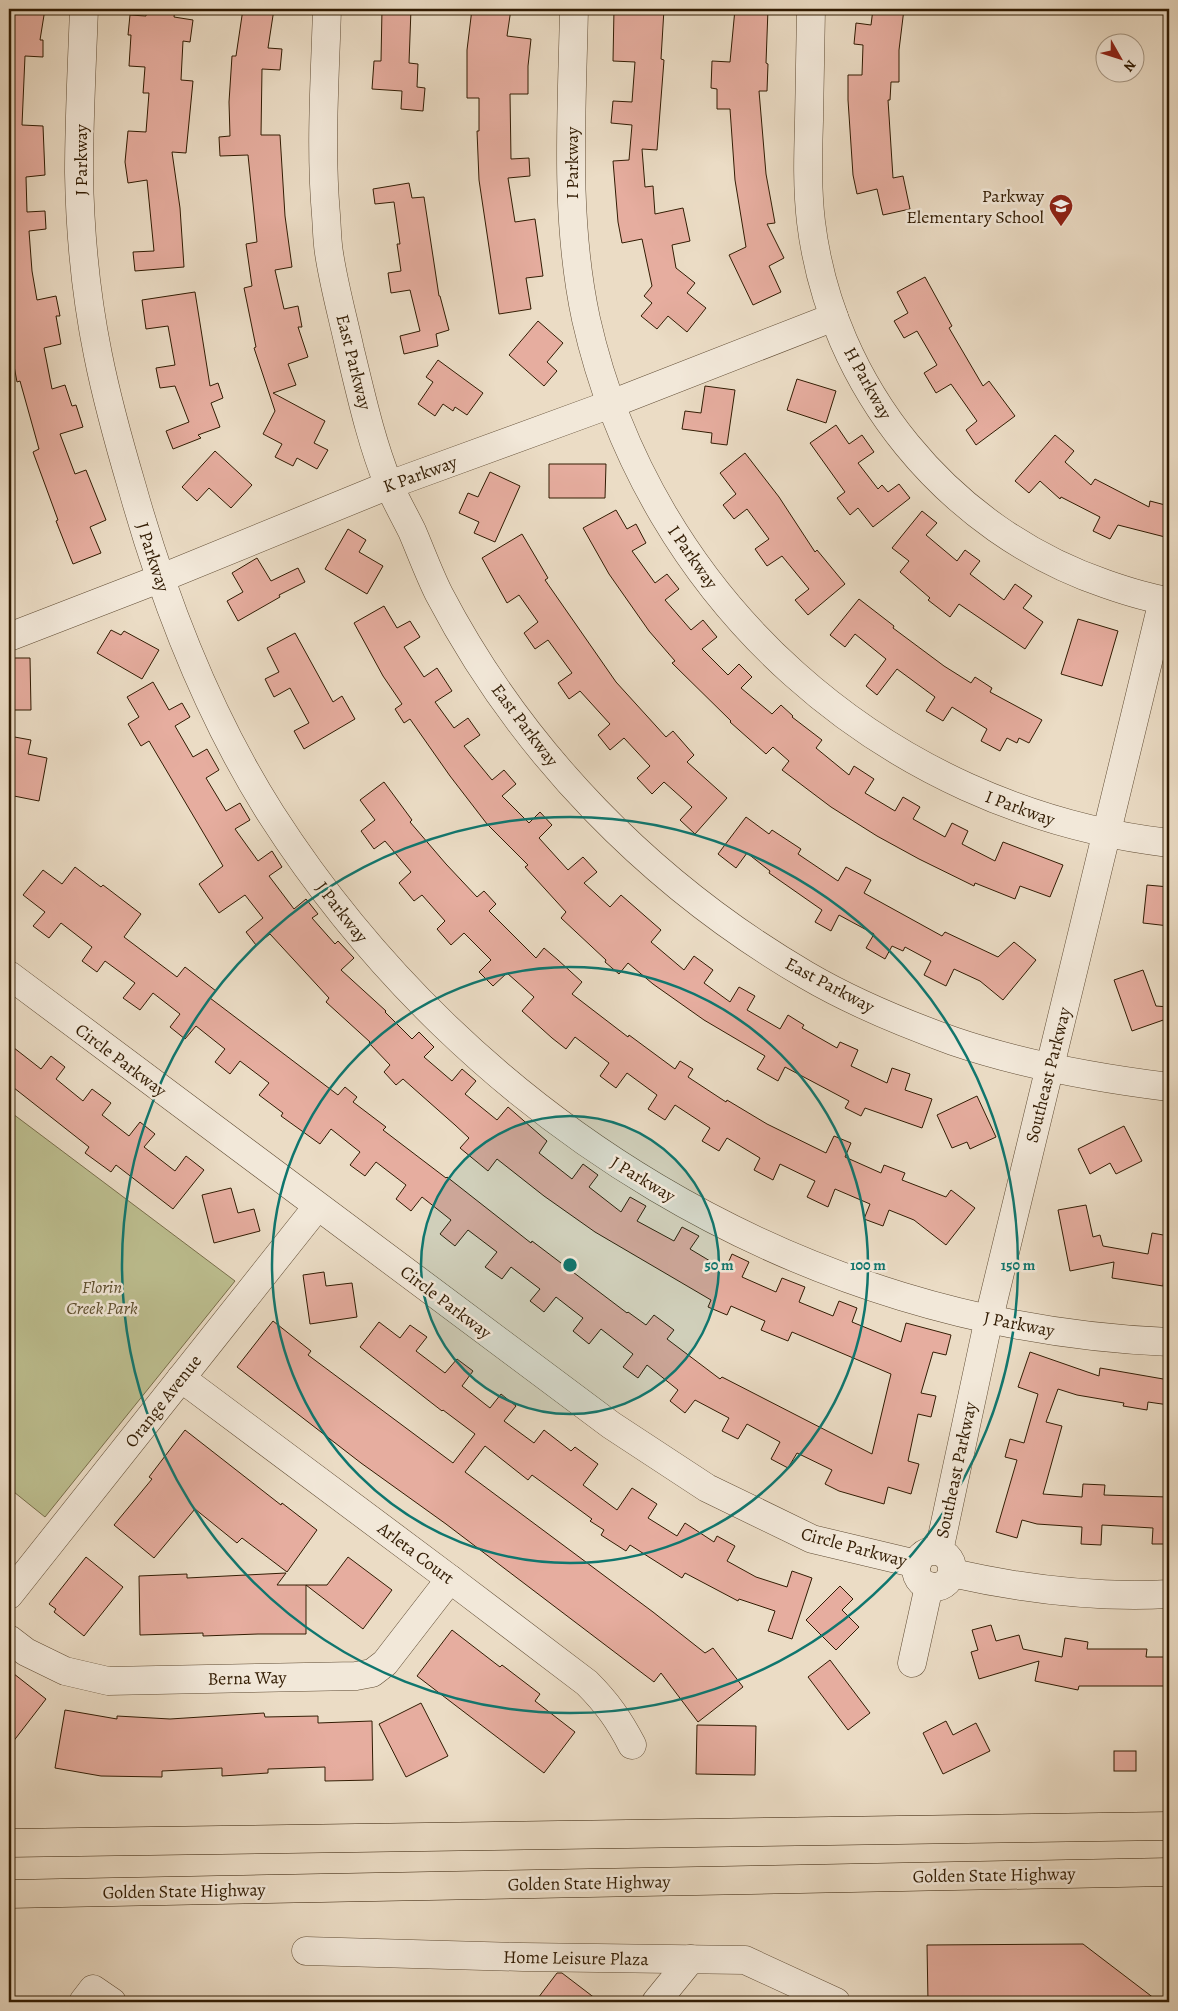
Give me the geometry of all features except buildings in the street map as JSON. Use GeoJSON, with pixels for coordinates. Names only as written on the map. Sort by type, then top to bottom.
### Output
{"type":"FeatureCollection","features":[{"type":"Feature","properties":{"kind":"highway"},"geometry":{"type":"LineString","coordinates":[[9,1843],[1169,1826]]}},
{"type":"Feature","properties":{"kind":"highway","name":"Golden State Highway"},"geometry":{"type":"LineString","coordinates":[[9,1894],[1169,1872]]}},
{"type":"Feature","properties":{"kind":"street","name":"J Parkway"},"geometry":{"type":"LineString","coordinates":[[84,9],[79,172],[86,282],[98,354],[114,426],[160,579],[196,672],[230,743],[269,811],[314,877],[362,939],[388,969],[471,1052],[509,1086],[588,1145],[638,1177],[706,1216],[777,1250],[888,1292],[989,1318],[1061,1332],[1140,1341],[1169,1342]]}},
{"type":"Feature","properties":{"kind":"street","name":"East Parkway"},"geometry":{"type":"LineString","coordinates":[[327,9],[323,133],[328,252],[361,394],[378,455],[389,485],[411,529],[438,592],[470,648],[505,702],[565,778],[609,824],[656,868],[702,905],[806,975],[864,1005],[953,1041],[1050,1068],[1109,1080],[1169,1087]]}},
{"type":"Feature","properties":{"kind":"street","name":"I Parkway"},"geometry":{"type":"LineString","coordinates":[[574,9],[571,179],[578,273],[586,319],[611,404],[631,453],[676,535],[702,574],[731,611],[763,646],[815,693],[892,748],[954,782],[997,801],[1041,816],[1107,833],[1169,843]]}},
{"type":"Feature","properties":{"kind":"street","name":"H Parkway"},"geometry":{"type":"LineString","coordinates":[[811,9],[808,176],[810,213],[819,268],[834,317],[853,362],[875,402],[902,440],[932,474],[983,520],[1042,557],[1083,576],[1127,591],[1166,601]]}},
{"type":"Feature","properties":{"kind":"street","name":"K Parkway"},"geometry":{"type":"LineString","coordinates":[[9,637],[160,579],[389,485],[611,404],[834,317]]}},
{"type":"Feature","properties":{"kind":"street","name":"Southeast Parkway"},"geometry":{"type":"LineString","coordinates":[[912,1663],[989,1318],[1107,833],[1166,601]]}},
{"type":"Feature","properties":{"kind":"street","name":"Circle Parkway"},"geometry":{"type":"LineString","coordinates":[[9,975],[611,1426],[707,1488],[812,1539],[934,1569],[1007,1585],[1064,1592],[1128,1596],[1169,1594]]}},
{"type":"Feature","properties":{"kind":"street","name":"Orange Avenue"},"geometry":{"type":"LineString","coordinates":[[9,1595],[317,1207]]}},
{"type":"Feature","properties":{"kind":"street","name":"Arleta Court"},"geometry":{"type":"LineString","coordinates":[[181,1378],[450,1579],[592,1689],[604,1699],[632,1745]]}},
{"type":"Feature","properties":{"kind":"street","name":"Berna Way"},"geometry":{"type":"LineString","coordinates":[[9,1639],[26,1652],[65,1671],[108,1681],[356,1676],[372,1673],[385,1663],[450,1579]]}},
{"type":"Feature","properties":{"kind":"street","name":"Home Leisure Plaza"},"geometry":{"type":"LineString","coordinates":[[306,1951],[523,1957],[745,1960],[836,2002]]}},
{"type":"Feature","properties":{"kind":"street"},"geometry":{"type":"LineString","coordinates":[[656,2002],[691,1959]]}},
{"type":"Feature","properties":{"kind":"street"},"geometry":{"type":"LineString","coordinates":[[83,2002],[93,1989],[112,2002]]}},
{"type":"Feature","properties":{"kind":"green space","name":"Florin Creek Park"},"geometry":{"type":"Polygon","coordinates":[[[9,1111],[235,1281],[45,1517],[9,1488],[9,1111]]]}},
{"type":"Feature","properties":{"kind":"place","name":"Parkway Elementary School"},"geometry":{"type":"Point","coordinates":[1061,227]}}]}
